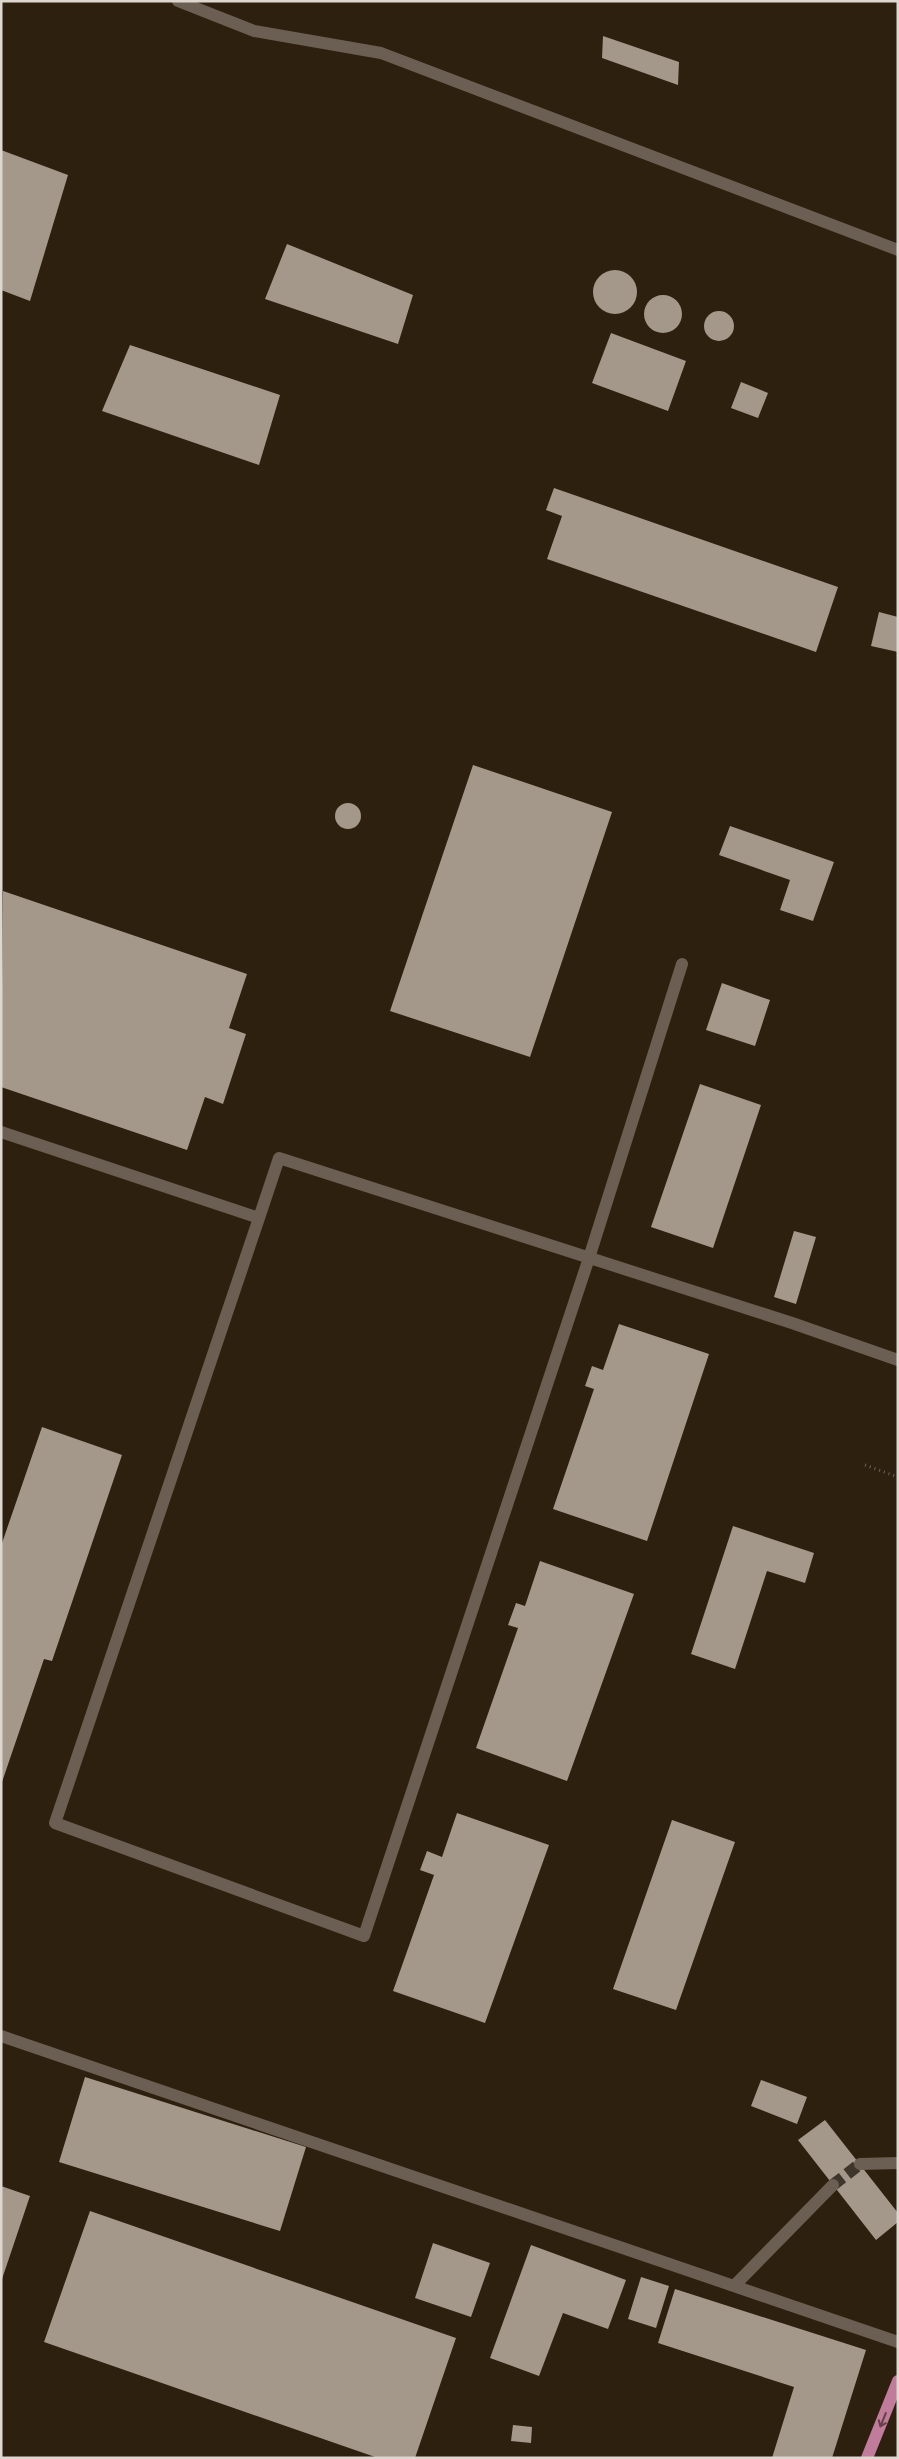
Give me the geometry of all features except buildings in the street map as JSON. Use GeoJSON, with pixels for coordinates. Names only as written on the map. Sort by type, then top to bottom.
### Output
{"type":"FeatureCollection","features":[{"type":"Feature","properties":{"kind":"main road"},"geometry":{"type":"LineString","coordinates":[[867,2458],[898,2381]]}},
{"type":"Feature","properties":{"kind":"lane"},"geometry":{"type":"LineString","coordinates":[[178,1],[254,32],[381,53],[898,250]]}},
{"type":"Feature","properties":{"kind":"lane"},"geometry":{"type":"LineString","coordinates":[[682,964],[589,1258],[364,1936],[55,1823],[279,1158],[589,1258],[792,1323],[898,1360]]}},
{"type":"Feature","properties":{"kind":"lane"},"geometry":{"type":"LineString","coordinates":[[1,1132],[259,1218]]}},
{"type":"Feature","properties":{"kind":"lane"},"geometry":{"type":"LineString","coordinates":[[1,2036],[898,2342]]}},
{"type":"Feature","properties":{"kind":"lane"},"geometry":{"type":"LineString","coordinates":[[860,2164],[898,2163]]}},
{"type":"Feature","properties":{"kind":"lane"},"geometry":{"type":"LineString","coordinates":[[734,2286],[833,2185]]}},
{"type":"Feature","properties":{"kind":"path"},"geometry":{"type":"LineString","coordinates":[[865,1466],[898,1477]]}},
{"type":"Feature","properties":{"kind":"shaded area"},"geometry":{"type":"Polygon","coordinates":[[[1,1],[898,1],[898,2458],[1,2458],[1,1]]]}},
{"type":"Feature","properties":{"kind":"tunnel"},"geometry":{"type":"LineString","coordinates":[[833,2185],[860,2164]]}}]}
